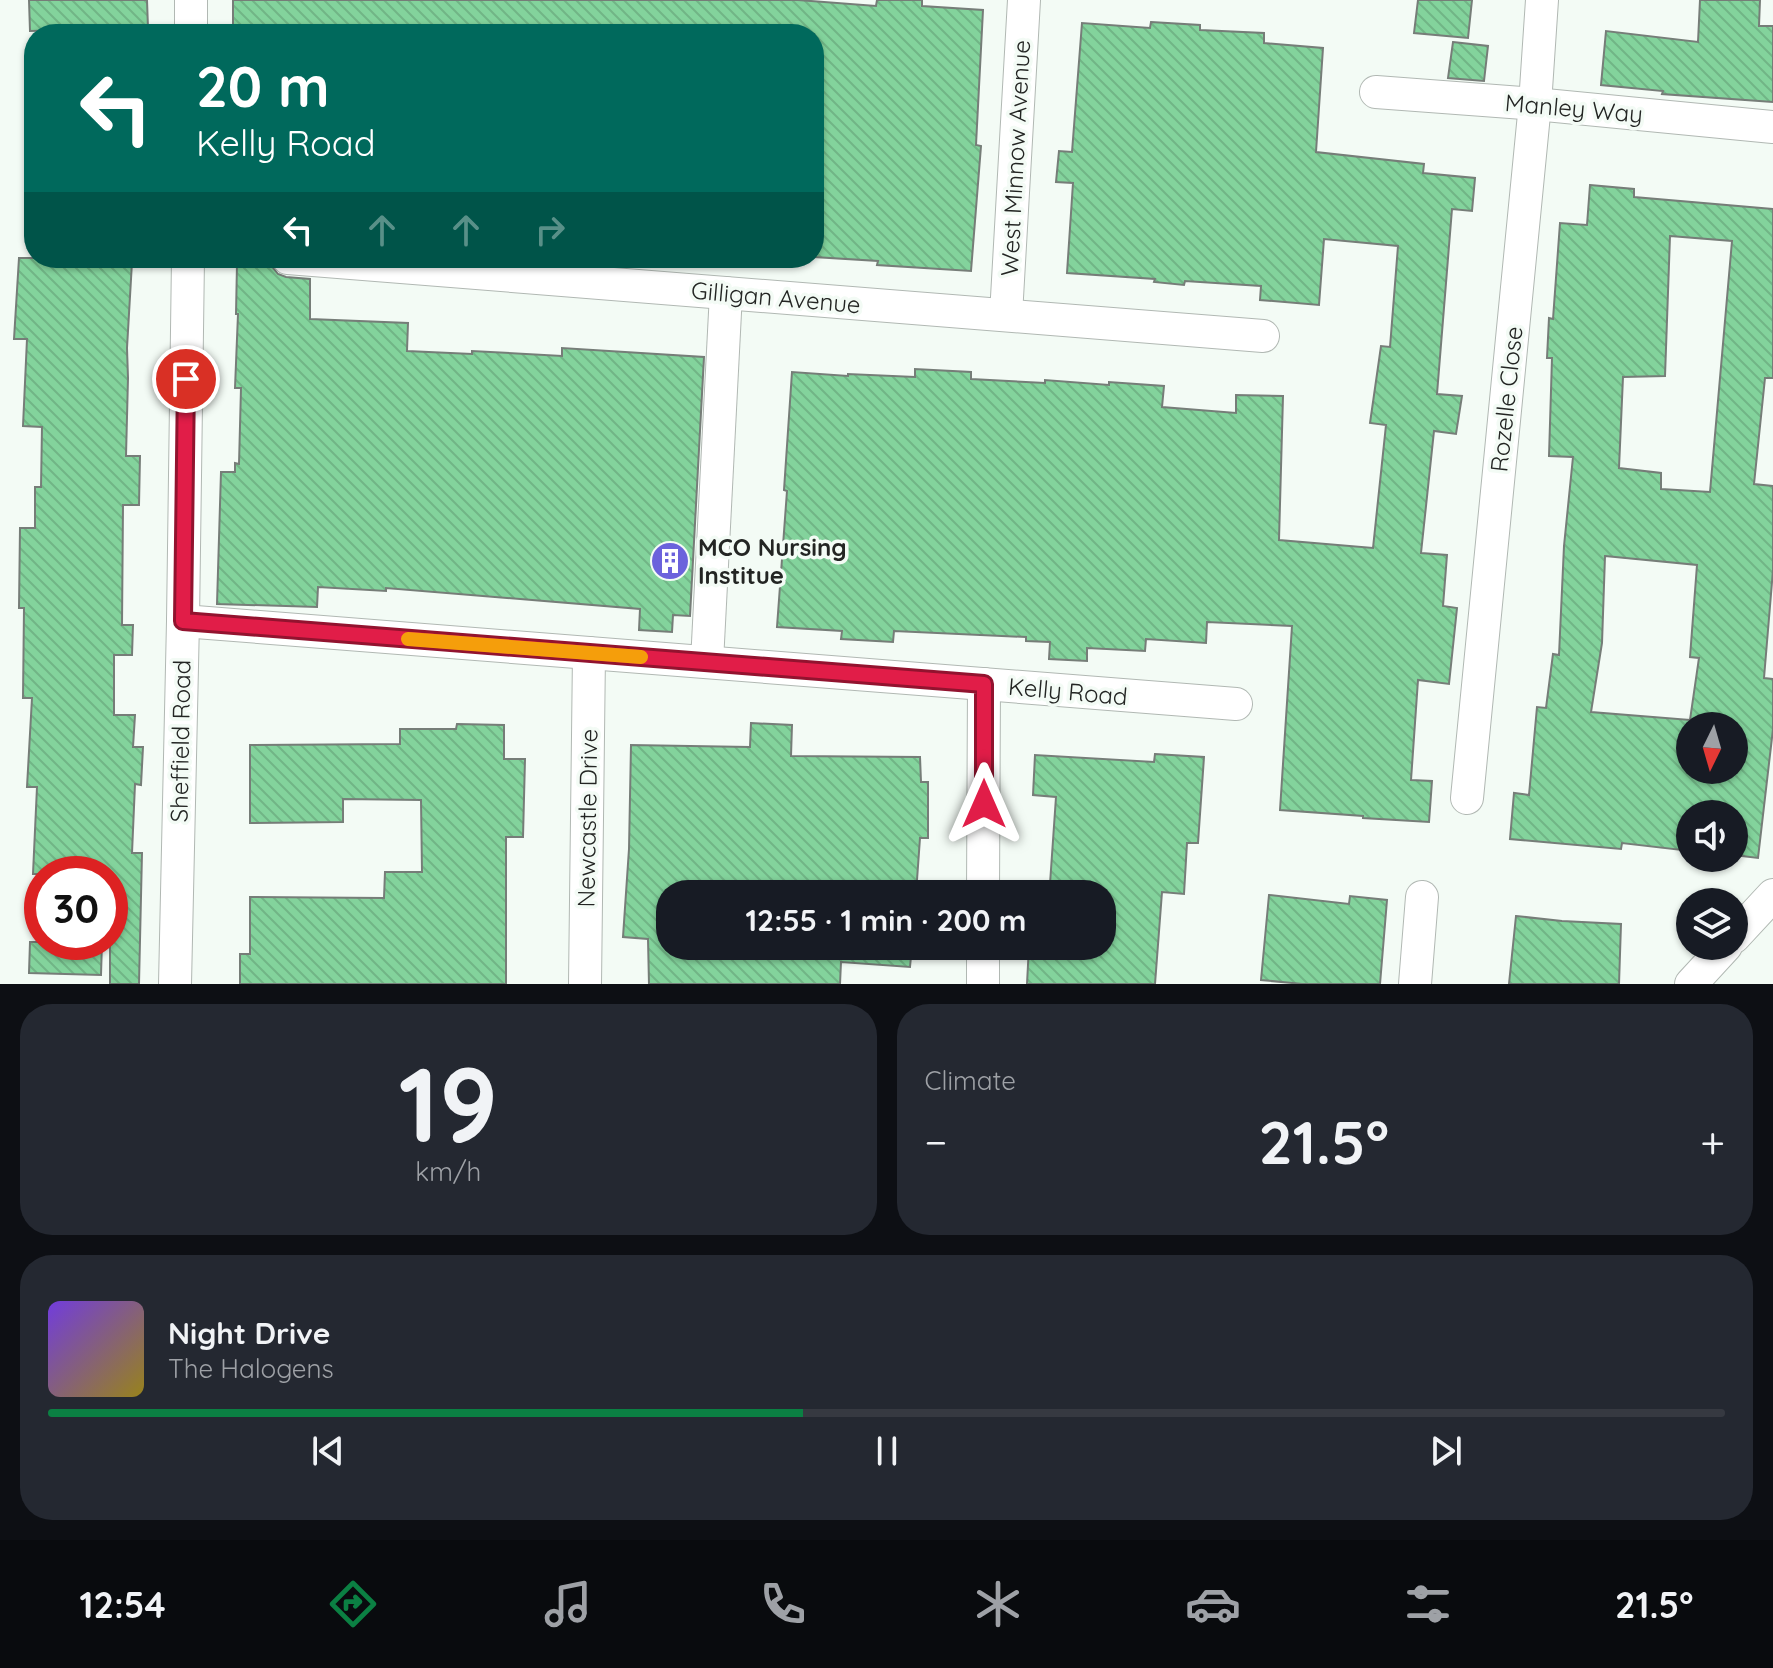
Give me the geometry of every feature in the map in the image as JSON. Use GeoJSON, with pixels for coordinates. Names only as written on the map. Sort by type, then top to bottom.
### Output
{"type":"FeatureCollection","features":[{"type":"Feature","properties":{"kind":"street"},"geometry":{"type":"LineString","coordinates":[[191,0],[191,24]]}},
{"type":"Feature","properties":{"kind":"street","name":"West Minnow Avenue"},"geometry":{"type":"LineString","coordinates":[[1006,315],[1024,0]]}},
{"type":"Feature","properties":{"kind":"street","name":"Rozelle Close"},"geometry":{"type":"LineString","coordinates":[[1467,798],[1535,104],[1542,0]]}},
{"type":"Feature","properties":{"kind":"street","name":"Manley Way"},"geometry":{"type":"LineString","coordinates":[[1376,92],[1773,127]]}},
{"type":"Feature","properties":{"kind":"street","name":"Sheffield Road"},"geometry":{"type":"LineString","coordinates":[[175,984],[188,268]]}},
{"type":"Feature","properties":{"kind":"street","name":"Gilligan Avenue"},"geometry":{"type":"LineString","coordinates":[[413,268],[1263,336]]}},
{"type":"Feature","properties":{"kind":"street"},"geometry":{"type":"LineString","coordinates":[[707,662],[726,293]]}},
{"type":"Feature","properties":{"kind":"street","name":"Kelly Road"},"geometry":{"type":"LineString","coordinates":[[183,621],[1236,704]]}},
{"type":"Feature","properties":{"kind":"street","name":"Newcastle Drive"},"geometry":{"type":"LineString","coordinates":[[585,984],[589,653]]}},
{"type":"Feature","properties":{"kind":"street"},"geometry":{"type":"LineString","coordinates":[[983,880],[984,684]]}},
{"type":"Feature","properties":{"kind":"street"},"geometry":{"type":"LineString","coordinates":[[1748,922],[1773,895]]}},
{"type":"Feature","properties":{"kind":"street"},"geometry":{"type":"LineString","coordinates":[[1415,984],[1422,897]]}},
{"type":"Feature","properties":{"kind":"street"},"geometry":{"type":"LineString","coordinates":[[983,960],[983,984]]}},
{"type":"Feature","properties":{"kind":"street"},"geometry":{"type":"LineString","coordinates":[[1691,984],[1713,960]]}},
{"type":"Feature","properties":{"kind":"building"},"geometry":{"type":"Polygon","coordinates":[[[29,0],[147,0],[148,24],[30,24],[29,0]]]}},
{"type":"Feature","properties":{"kind":"building"},"geometry":{"type":"Polygon","coordinates":[[[233,0],[798,0],[876,6],[877,0],[922,0],[922,6],[983,10],[976,145],[981,146],[971,271],[877,265],[878,261],[824,258],[824,24],[233,24],[233,0]]]}},
{"type":"Feature","properties":{"kind":"building"},"geometry":{"type":"Polygon","coordinates":[[[1418,0],[1472,0],[1468,38],[1414,33],[1418,0]]]}},
{"type":"Feature","properties":{"kind":"building"},"geometry":{"type":"Polygon","coordinates":[[[1700,0],[1760,0],[1759,26],[1773,26],[1773,102],[1662,94],[1663,91],[1601,85],[1606,31],[1698,42],[1700,0]]]}},
{"type":"Feature","properties":{"kind":"building"},"geometry":{"type":"Polygon","coordinates":[[[1151,22],[1200,25],[1200,30],[1264,33],[1264,43],[1323,48],[1316,152],[1424,164],[1423,173],[1475,178],[1472,211],[1452,209],[1437,394],[1462,396],[1456,434],[1434,431],[1421,553],[1447,555],[1443,606],[1457,608],[1449,684],[1418,680],[1411,780],[1432,781],[1429,822],[1280,810],[1292,626],[1207,622],[1206,643],[1146,639],[1145,651],[1087,648],[1087,661],[1049,659],[1050,642],[1026,641],[1026,637],[894,631],[893,642],[841,639],[842,631],[777,627],[792,372],[915,377],[915,369],[971,372],[971,379],[1164,386],[1162,407],[1236,413],[1236,395],[1283,396],[1279,540],[1373,548],[1386,425],[1370,423],[1381,346],[1390,347],[1398,246],[1324,239],[1319,305],[1260,300],[1261,286],[1185,281],[1184,285],[1154,282],[1155,279],[1067,273],[1073,183],[1056,182],[1059,151],[1072,152],[1082,23],[1150,28],[1151,22]]]}},
{"type":"Feature","properties":{"kind":"building"},"geometry":{"type":"Polygon","coordinates":[[[1453,42],[1488,46],[1484,81],[1448,78],[1453,42]]]}},
{"type":"Feature","properties":{"kind":"building"},"geometry":{"type":"Polygon","coordinates":[[[1590,185],[1634,189],[1634,197],[1773,209],[1773,378],[1765,378],[1754,484],[1773,486],[1773,570],[1764,678],[1773,679],[1773,729],[1758,858],[1748,857],[1748,800],[1676,800],[1676,849],[1622,843],[1621,849],[1510,839],[1514,793],[1529,795],[1537,707],[1546,708],[1553,654],[1559,655],[1564,546],[1573,457],[1549,456],[1552,358],[1547,358],[1560,223],[1587,225],[1590,185]],[[1670,236],[1665,376],[1623,377],[1619,468],[1661,473],[1661,489],[1710,492],[1732,241],[1670,236]],[[1605,556],[1602,643],[1591,712],[1676,719],[1676,784],[1748,784],[1748,712],[1691,712],[1699,658],[1690,657],[1697,565],[1605,556]]]}},
{"type":"Feature","properties":{"kind":"building"},"geometry":{"type":"Polygon","coordinates":[[[19,258],[24,258],[24,268],[132,268],[126,456],[140,456],[139,505],[123,505],[122,625],[133,625],[132,655],[114,655],[114,715],[135,715],[133,747],[143,747],[141,785],[135,784],[132,853],[142,853],[139,984],[110,984],[110,960],[128,960],[128,856],[34,856],[37,787],[27,787],[32,698],[23,698],[24,608],[19,608],[20,528],[35,528],[35,487],[41,487],[42,427],[23,426],[27,339],[14,339],[19,258]]]}},
{"type":"Feature","properties":{"kind":"building"},"geometry":{"type":"Polygon","coordinates":[[[237,268],[273,268],[286,277],[310,279],[310,319],[408,323],[407,351],[562,356],[562,348],[704,357],[690,616],[673,615],[672,632],[639,630],[640,609],[386,588],[386,591],[318,587],[317,607],[217,604],[221,472],[235,472],[235,463],[239,464],[241,388],[235,388],[237,268]]]}},
{"type":"Feature","properties":{"kind":"building"},"geometry":{"type":"Polygon","coordinates":[[[751,723],[792,725],[791,756],[920,757],[921,782],[928,782],[928,838],[920,838],[917,880],[656,880],[656,960],[911,960],[910,967],[841,962],[840,984],[649,984],[648,939],[623,937],[631,745],[750,747],[751,723]]]}},
{"type":"Feature","properties":{"kind":"building"},"geometry":{"type":"Polygon","coordinates":[[[457,724],[504,725],[504,759],[525,759],[523,837],[506,837],[506,984],[240,984],[240,954],[250,954],[250,897],[384,898],[385,872],[422,872],[421,800],[343,799],[343,822],[250,823],[250,745],[400,744],[400,729],[456,729],[457,724]]]}},
{"type":"Feature","properties":{"kind":"building"},"geometry":{"type":"Polygon","coordinates":[[[1155,754],[1204,757],[1198,843],[1187,843],[1184,894],[1162,892],[1155,984],[1027,984],[1028,960],[1116,960],[1116,880],[1050,880],[1056,797],[1033,795],[1035,755],[1154,762],[1155,754]]]}},
{"type":"Feature","properties":{"kind":"building"},"geometry":{"type":"Polygon","coordinates":[[[1269,895],[1349,904],[1350,896],[1387,900],[1380,984],[1302,984],[1261,980],[1269,895]]]}},
{"type":"Feature","properties":{"kind":"building"},"geometry":{"type":"Polygon","coordinates":[[[1516,916],[1621,924],[1619,984],[1509,984],[1516,916]]]}},
{"type":"Feature","properties":{"kind":"building"},"geometry":{"type":"Polygon","coordinates":[[[29,960],[101,960],[101,975],[29,973],[29,960]]]}},
{"type":"Feature","properties":{"kind":"slow traffic"},"geometry":{"type":"LineString","coordinates":[[408,639],[641,657]]}},
{"type":"Feature","properties":{"kind":"place","name":"MCO Nursing Institue"},"geometry":{"type":"Point","coordinates":[670,561]}},
{"type":"Feature","properties":{"kind":"route"},"geometry":{"type":"LineString","coordinates":[[186,379],[183,621],[984,684],[984,804]]}}]}
